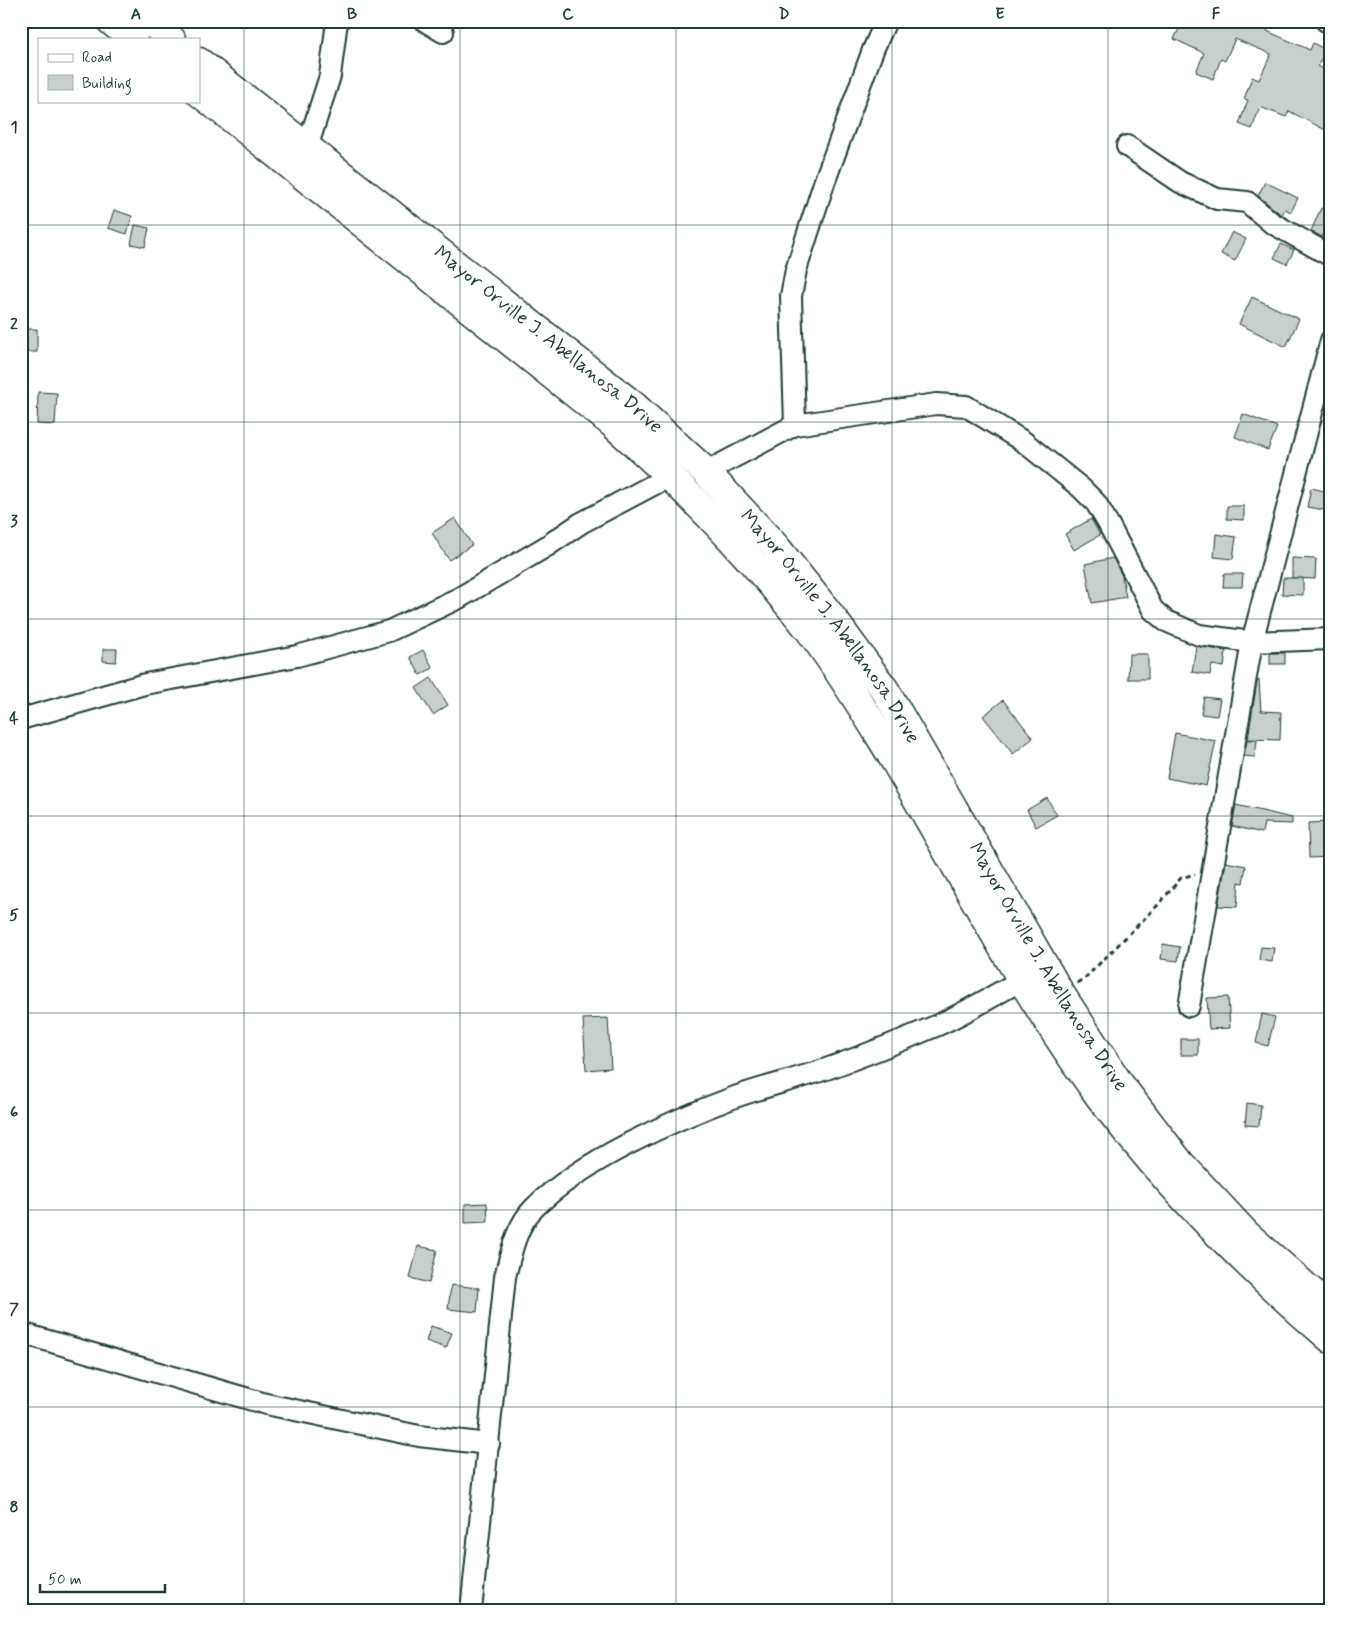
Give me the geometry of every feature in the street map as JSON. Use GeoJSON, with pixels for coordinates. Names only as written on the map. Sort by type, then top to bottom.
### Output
{"type":"FeatureCollection","features":[{"type":"Feature","properties":{"kind":"main road"},"geometry":{"type":"LineString","coordinates":[[111,21],[132,38]]}},
{"type":"Feature","properties":{"kind":"main road"},"geometry":{"type":"LineString","coordinates":[[150,21],[170,38]]}},
{"type":"Feature","properties":{"kind":"main road","name":"Mayor Orville J. Abellanosa Drive"},"geometry":{"type":"LineString","coordinates":[[200,63],[307,148],[514,328],[612,423],[672,475],[750,559],[809,630],[860,704],[1022,980],[1099,1096],[1167,1181],[1232,1249],[1331,1339]]}},
{"type":"Feature","properties":{"kind":"main road","name":"Mayor Orville J. Abellanosa Drive"},"geometry":{"type":"LineString","coordinates":[[200,93],[514,328],[634,406],[706,472],[781,554],[830,615],[885,690],[1060,993],[1118,1082],[1180,1163],[1246,1234],[1331,1309]]}},
{"type":"Feature","properties":{"kind":"main road"},"geometry":{"type":"LineString","coordinates":[[860,704],[885,690]]}},
{"type":"Feature","properties":{"kind":"street"},"geometry":{"type":"LineString","coordinates":[[307,148],[330,76],[337,21]]}},
{"type":"Feature","properties":{"kind":"street"},"geometry":{"type":"LineString","coordinates":[[425,21],[443,32]]}},
{"type":"Feature","properties":{"kind":"street"},"geometry":{"type":"LineString","coordinates":[[795,424],[791,296],[796,270],[824,183],[873,50],[886,21]]}},
{"type":"Feature","properties":{"kind":"street"},"geometry":{"type":"LineString","coordinates":[[1326,21],[1331,23]]}},
{"type":"Feature","properties":{"kind":"street"},"geometry":{"type":"LineString","coordinates":[[1127,146],[1180,182],[1217,199],[1247,202],[1272,223],[1331,256]]}},
{"type":"Feature","properties":{"kind":"street"},"geometry":{"type":"LineString","coordinates":[[1188,1006],[1252,642],[1331,340]]}},
{"type":"Feature","properties":{"kind":"street"},"geometry":{"type":"LineString","coordinates":[[706,472],[795,424],[936,404],[966,406],[1024,442],[1051,462],[1069,476],[1096,503],[1153,610],[1166,621],[1199,635],[1252,642],[1331,639]]}},
{"type":"Feature","properties":{"kind":"street"},"geometry":{"type":"LineString","coordinates":[[21,718],[145,684],[297,656],[389,631],[459,598],[547,546],[581,523],[672,475]]}},
{"type":"Feature","properties":{"kind":"street"},"geometry":{"type":"LineString","coordinates":[[470,1611],[505,1277],[512,1248],[521,1225],[532,1209],[558,1186],[582,1170],[673,1124],[735,1097],[828,1068],[939,1024],[1022,980]]}},
{"type":"Feature","properties":{"kind":"street"},"geometry":{"type":"LineString","coordinates":[[21,1333],[266,1404],[419,1436],[489,1444]]}},
{"type":"Feature","properties":{"kind":"path"},"geometry":{"type":"LineString","coordinates":[[1060,993],[1085,978],[1156,906],[1180,878],[1194,874],[1212,875]]}},
{"type":"Feature","properties":{"kind":"building"},"geometry":{"type":"Polygon","coordinates":[[[1183,21],[1270,21],[1267,31],[1310,50],[1313,43],[1326,50],[1318,66],[1331,73],[1331,133],[1289,111],[1286,117],[1260,107],[1252,129],[1239,124],[1248,100],[1244,99],[1252,77],[1259,80],[1271,54],[1235,39],[1225,61],[1221,59],[1213,79],[1196,72],[1204,53],[1174,39],[1183,21]]]}},
{"type":"Feature","properties":{"kind":"building"},"geometry":{"type":"Polygon","coordinates":[[[1265,182],[1298,198],[1291,212],[1285,209],[1282,215],[1258,196],[1265,182]]]}},
{"type":"Feature","properties":{"kind":"building"},"geometry":{"type":"Polygon","coordinates":[[[1321,208],[1331,213],[1331,219],[1322,237],[1311,231],[1321,208]]]}},
{"type":"Feature","properties":{"kind":"building"},"geometry":{"type":"Polygon","coordinates":[[[114,210],[132,216],[127,234],[108,228],[114,210]]]}},
{"type":"Feature","properties":{"kind":"building"},"geometry":{"type":"Polygon","coordinates":[[[135,225],[149,228],[145,247],[131,244],[135,225]]]}},
{"type":"Feature","properties":{"kind":"building"},"geometry":{"type":"Polygon","coordinates":[[[1232,232],[1246,239],[1235,261],[1221,254],[1232,232]]]}},
{"type":"Feature","properties":{"kind":"building"},"geometry":{"type":"Polygon","coordinates":[[[1281,244],[1294,250],[1287,264],[1274,258],[1281,244]]]}},
{"type":"Feature","properties":{"kind":"building"},"geometry":{"type":"Polygon","coordinates":[[[1252,297],[1299,319],[1286,347],[1239,324],[1252,297]]]}},
{"type":"Feature","properties":{"kind":"building"},"geometry":{"type":"Polygon","coordinates":[[[21,329],[37,329],[37,352],[21,352],[21,329]]]}},
{"type":"Feature","properties":{"kind":"building"},"geometry":{"type":"Polygon","coordinates":[[[38,392],[57,393],[55,425],[37,424],[38,392]]]}},
{"type":"Feature","properties":{"kind":"building"},"geometry":{"type":"Polygon","coordinates":[[[1243,414],[1277,427],[1268,450],[1235,437],[1243,414]]]}},
{"type":"Feature","properties":{"kind":"building"},"geometry":{"type":"Polygon","coordinates":[[[1311,488],[1329,492],[1325,510],[1307,507],[1311,488]]]}},
{"type":"Feature","properties":{"kind":"building"},"geometry":{"type":"Polygon","coordinates":[[[1227,506],[1244,506],[1244,520],[1227,519],[1227,506]]]}},
{"type":"Feature","properties":{"kind":"building"},"geometry":{"type":"Polygon","coordinates":[[[455,518],[472,545],[449,560],[432,533],[455,518]]]}},
{"type":"Feature","properties":{"kind":"building"},"geometry":{"type":"Polygon","coordinates":[[[1091,519],[1100,535],[1074,550],[1065,534],[1091,519]]]}},
{"type":"Feature","properties":{"kind":"building"},"geometry":{"type":"Polygon","coordinates":[[[1216,534],[1236,537],[1233,559],[1214,557],[1216,534]]]}},
{"type":"Feature","properties":{"kind":"building"},"geometry":{"type":"Polygon","coordinates":[[[1113,558],[1122,576],[1126,597],[1092,603],[1085,564],[1113,558]]]}},
{"type":"Feature","properties":{"kind":"building"},"geometry":{"type":"Polygon","coordinates":[[[1292,558],[1316,559],[1315,579],[1292,578],[1292,558]]]}},
{"type":"Feature","properties":{"kind":"building"},"geometry":{"type":"Polygon","coordinates":[[[1224,574],[1243,574],[1242,587],[1223,587],[1224,574]]]}},
{"type":"Feature","properties":{"kind":"building"},"geometry":{"type":"Polygon","coordinates":[[[1283,578],[1303,578],[1303,595],[1282,594],[1283,578]]]}},
{"type":"Feature","properties":{"kind":"building"},"geometry":{"type":"Polygon","coordinates":[[[1196,646],[1226,651],[1224,667],[1212,665],[1210,675],[1192,672],[1196,646]]]}},
{"type":"Feature","properties":{"kind":"building"},"geometry":{"type":"Polygon","coordinates":[[[103,649],[117,649],[116,662],[103,661],[103,649]]]}},
{"type":"Feature","properties":{"kind":"building"},"geometry":{"type":"Polygon","coordinates":[[[423,650],[433,668],[420,675],[410,657],[423,650]]]}},
{"type":"Feature","properties":{"kind":"building"},"geometry":{"type":"Polygon","coordinates":[[[1270,653],[1285,653],[1285,664],[1270,664],[1270,653]]]}},
{"type":"Feature","properties":{"kind":"building"},"geometry":{"type":"Polygon","coordinates":[[[1129,654],[1148,654],[1148,679],[1128,679],[1129,654]]]}},
{"type":"Feature","properties":{"kind":"building"},"geometry":{"type":"Polygon","coordinates":[[[431,678],[448,705],[433,715],[416,688],[431,678]]]}},
{"type":"Feature","properties":{"kind":"building"},"geometry":{"type":"Polygon","coordinates":[[[1259,680],[1261,711],[1281,712],[1280,740],[1248,739],[1257,681],[1259,680]]]}},
{"type":"Feature","properties":{"kind":"building"},"geometry":{"type":"Polygon","coordinates":[[[1204,697],[1220,699],[1217,716],[1201,714],[1204,697]]]}},
{"type":"Feature","properties":{"kind":"building"},"geometry":{"type":"Polygon","coordinates":[[[1003,700],[1033,738],[1013,754],[983,716],[1003,700]]]}},
{"type":"Feature","properties":{"kind":"building"},"geometry":{"type":"Polygon","coordinates":[[[1175,733],[1216,741],[1206,786],[1167,778],[1175,733]]]}},
{"type":"Feature","properties":{"kind":"building"},"geometry":{"type":"Polygon","coordinates":[[[1247,740],[1257,740],[1255,757],[1244,756],[1247,740]]]}},
{"type":"Feature","properties":{"kind":"building"},"geometry":{"type":"Polygon","coordinates":[[[1047,798],[1057,815],[1036,827],[1027,810],[1047,798]]]}},
{"type":"Feature","properties":{"kind":"building"},"geometry":{"type":"Polygon","coordinates":[[[1236,805],[1292,818],[1292,824],[1264,823],[1262,833],[1232,826],[1236,805]]]}},
{"type":"Feature","properties":{"kind":"building"},"geometry":{"type":"Polygon","coordinates":[[[1331,822],[1331,857],[1309,858],[1308,823],[1331,822]]]}},
{"type":"Feature","properties":{"kind":"building"},"geometry":{"type":"Polygon","coordinates":[[[1226,862],[1246,866],[1243,883],[1239,882],[1237,907],[1218,906],[1226,862]]]}},
{"type":"Feature","properties":{"kind":"building"},"geometry":{"type":"Polygon","coordinates":[[[1163,944],[1180,947],[1178,961],[1161,959],[1163,944]]]}},
{"type":"Feature","properties":{"kind":"building"},"geometry":{"type":"Polygon","coordinates":[[[1261,947],[1274,948],[1272,962],[1259,960],[1261,947]]]}},
{"type":"Feature","properties":{"kind":"building"},"geometry":{"type":"Polygon","coordinates":[[[1228,997],[1230,1028],[1209,1029],[1207,998],[1228,997]]]}},
{"type":"Feature","properties":{"kind":"building"},"geometry":{"type":"Polygon","coordinates":[[[1262,1014],[1275,1017],[1268,1046],[1256,1043],[1262,1014]]]}},
{"type":"Feature","properties":{"kind":"building"},"geometry":{"type":"Polygon","coordinates":[[[608,1018],[611,1068],[586,1070],[583,1019],[608,1018]]]}},
{"type":"Feature","properties":{"kind":"building"},"geometry":{"type":"Polygon","coordinates":[[[1181,1039],[1198,1039],[1198,1055],[1181,1055],[1181,1039]]]}},
{"type":"Feature","properties":{"kind":"building"},"geometry":{"type":"Polygon","coordinates":[[[1247,1103],[1261,1105],[1259,1126],[1245,1125],[1247,1103]]]}},
{"type":"Feature","properties":{"kind":"building"},"geometry":{"type":"Polygon","coordinates":[[[487,1203],[488,1222],[465,1223],[465,1204],[487,1203]]]}},
{"type":"Feature","properties":{"kind":"building"},"geometry":{"type":"Polygon","coordinates":[[[418,1246],[437,1250],[429,1283],[410,1278],[418,1246]]]}},
{"type":"Feature","properties":{"kind":"building"},"geometry":{"type":"Polygon","coordinates":[[[451,1285],[479,1288],[477,1312],[448,1309],[451,1285]]]}},
{"type":"Feature","properties":{"kind":"building"},"geometry":{"type":"Polygon","coordinates":[[[431,1326],[452,1333],[446,1348],[426,1341],[431,1326]]]}}]}
